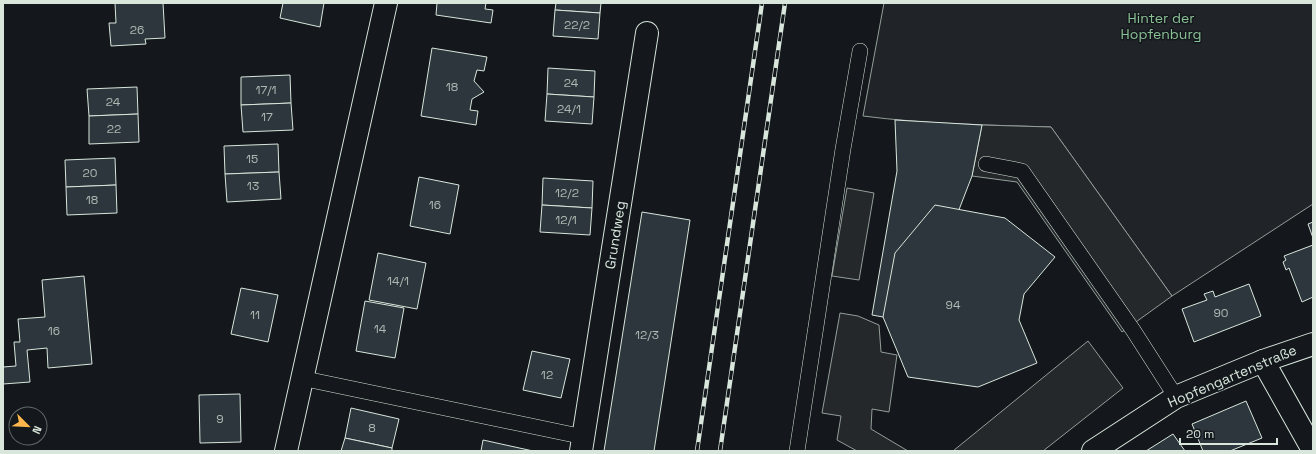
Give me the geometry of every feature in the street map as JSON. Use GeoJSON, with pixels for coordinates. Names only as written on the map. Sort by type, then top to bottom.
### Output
{"type":"FeatureCollection","features":[{"type":"Feature","properties":{"kind":"street"},"geometry":{"type":"LineString","coordinates":[[286,451],[301,378],[386,3]]}},
{"type":"Feature","properties":{"kind":"street","name":"Grundweg"},"geometry":{"type":"LineString","coordinates":[[582,444],[648,34]]}},
{"type":"Feature","properties":{"kind":"street","name":"Hopfengartenstraße"},"geometry":{"type":"LineString","coordinates":[[1093,451],[1176,397],[1263,361],[1313,344]]}},
{"type":"Feature","properties":{"kind":"street"},"geometry":{"type":"LineString","coordinates":[[1263,361],[1313,450]]}},
{"type":"Feature","properties":{"kind":"lane"},"geometry":{"type":"LineString","coordinates":[[797,451],[842,156],[860,51]]}},
{"type":"Feature","properties":{"kind":"lane"},"geometry":{"type":"LineString","coordinates":[[986,164],[1022,170],[1133,330],[1176,397]]}},
{"type":"Feature","properties":{"kind":"lane","name":"Grundweg"},"geometry":{"type":"LineString","coordinates":[[301,378],[582,444]]}},
{"type":"Feature","properties":{"kind":"green space","name":"Hinter der Hopfenburg"},"geometry":{"type":"Polygon","coordinates":[[[884,3],[1313,3],[1313,204],[1172,296],[1051,127],[980,125],[886,119],[863,116],[884,3]]]}},
{"type":"Feature","properties":{"kind":"shaded area"},"geometry":{"type":"Polygon","coordinates":[[[982,125],[1051,127],[1172,296],[1122,332],[1017,182],[972,176],[982,125]]]}},
{"type":"Feature","properties":{"kind":"shaded area"},"geometry":{"type":"Polygon","coordinates":[[[847,188],[874,193],[859,280],[832,276],[847,188]]]}},
{"type":"Feature","properties":{"kind":"shaded area"},"geometry":{"type":"Polygon","coordinates":[[[840,313],[858,316],[879,325],[881,352],[897,355],[889,412],[872,409],[871,429],[908,451],[857,451],[837,440],[841,416],[822,413],[840,313]]]}},
{"type":"Feature","properties":{"kind":"shaded area"},"geometry":{"type":"Polygon","coordinates":[[[1088,341],[1123,388],[1043,451],[953,451],[1088,341]]]}},
{"type":"Feature","properties":{"kind":"building"},"geometry":{"type":"Polygon","coordinates":[[[115,3],[163,3],[165,38],[145,39],[146,44],[111,46],[109,23],[116,23],[115,3]]]}},
{"type":"Feature","properties":{"kind":"building"},"geometry":{"type":"Polygon","coordinates":[[[283,3],[324,3],[320,27],[280,18],[283,3]]]}},
{"type":"Feature","properties":{"kind":"building"},"geometry":{"type":"Polygon","coordinates":[[[437,3],[486,3],[485,9],[493,10],[491,23],[436,15],[437,3]]]}},
{"type":"Feature","properties":{"kind":"building"},"geometry":{"type":"Polygon","coordinates":[[[556,3],[601,3],[600,13],[555,10],[556,3]]]}},
{"type":"Feature","properties":{"kind":"building"},"geometry":{"type":"Polygon","coordinates":[[[555,10],[600,13],[598,39],[553,36],[555,10]]]}},
{"type":"Feature","properties":{"kind":"building"},"geometry":{"type":"Polygon","coordinates":[[[432,48],[487,57],[484,71],[477,70],[474,81],[484,92],[472,99],[470,110],[478,111],[476,125],[421,116],[432,48]]]}},
{"type":"Feature","properties":{"kind":"building"},"geometry":{"type":"Polygon","coordinates":[[[548,68],[595,71],[594,97],[547,94],[548,68]]]}},
{"type":"Feature","properties":{"kind":"building"},"geometry":{"type":"Polygon","coordinates":[[[290,75],[291,103],[241,105],[241,77],[290,75]]]}},
{"type":"Feature","properties":{"kind":"building"},"geometry":{"type":"Polygon","coordinates":[[[137,87],[138,114],[89,116],[87,89],[137,87]]]}},
{"type":"Feature","properties":{"kind":"building"},"geometry":{"type":"Polygon","coordinates":[[[547,94],[594,97],[592,124],[545,121],[547,94]]]}},
{"type":"Feature","properties":{"kind":"building"},"geometry":{"type":"Polygon","coordinates":[[[291,103],[293,130],[243,132],[241,105],[291,103]]]}},
{"type":"Feature","properties":{"kind":"building"},"geometry":{"type":"Polygon","coordinates":[[[138,114],[139,142],[89,144],[89,116],[138,114]]]}},
{"type":"Feature","properties":{"kind":"building"},"geometry":{"type":"Polygon","coordinates":[[[895,120],[982,125],[972,176],[914,326],[872,315],[897,171],[895,120]]]}},
{"type":"Feature","properties":{"kind":"building"},"geometry":{"type":"Polygon","coordinates":[[[278,144],[279,172],[225,174],[224,146],[278,144]]]}},
{"type":"Feature","properties":{"kind":"building"},"geometry":{"type":"Polygon","coordinates":[[[115,158],[116,185],[66,187],[65,160],[115,158]]]}},
{"type":"Feature","properties":{"kind":"building"},"geometry":{"type":"Polygon","coordinates":[[[279,172],[281,199],[227,202],[225,174],[279,172]]]}},
{"type":"Feature","properties":{"kind":"building"},"geometry":{"type":"Polygon","coordinates":[[[419,177],[459,185],[450,234],[410,226],[419,177]]]}},
{"type":"Feature","properties":{"kind":"building"},"geometry":{"type":"Polygon","coordinates":[[[543,178],[593,181],[592,208],[542,205],[543,178]]]}},
{"type":"Feature","properties":{"kind":"building"},"geometry":{"type":"Polygon","coordinates":[[[116,185],[117,213],[67,215],[66,187],[116,185]]]}},
{"type":"Feature","properties":{"kind":"building"},"geometry":{"type":"Polygon","coordinates":[[[542,205],[592,208],[590,235],[540,232],[542,205]]]}},
{"type":"Feature","properties":{"kind":"building"},"geometry":{"type":"Polygon","coordinates":[[[935,205],[1005,218],[1055,257],[1024,294],[1019,320],[1037,363],[978,387],[908,377],[883,317],[895,253],[935,205]]]}},
{"type":"Feature","properties":{"kind":"building"},"geometry":{"type":"Polygon","coordinates":[[[642,212],[690,220],[654,451],[604,451],[642,212]]]}},
{"type":"Feature","properties":{"kind":"building"},"geometry":{"type":"Polygon","coordinates":[[[1313,222],[1313,238],[1308,224],[1313,222]]]}},
{"type":"Feature","properties":{"kind":"building"},"geometry":{"type":"Polygon","coordinates":[[[1313,245],[1313,297],[1302,302],[1289,268],[1286,270],[1283,262],[1286,260],[1284,256],[1313,245]]]}},
{"type":"Feature","properties":{"kind":"building"},"geometry":{"type":"Polygon","coordinates":[[[378,253],[426,263],[417,309],[369,300],[378,253]]]}},
{"type":"Feature","properties":{"kind":"building"},"geometry":{"type":"Polygon","coordinates":[[[84,276],[92,364],[48,368],[47,348],[27,350],[30,382],[3,384],[3,367],[16,366],[14,342],[20,342],[18,319],[45,317],[42,280],[84,276]]]}},
{"type":"Feature","properties":{"kind":"building"},"geometry":{"type":"Polygon","coordinates":[[[1249,284],[1261,316],[1194,342],[1182,309],[1207,300],[1204,294],[1213,291],[1215,297],[1249,284]]]}},
{"type":"Feature","properties":{"kind":"building"},"geometry":{"type":"Polygon","coordinates":[[[241,288],[278,295],[268,342],[231,334],[241,288]]]}},
{"type":"Feature","properties":{"kind":"building"},"geometry":{"type":"Polygon","coordinates":[[[365,301],[404,308],[395,358],[356,351],[365,301]]]}},
{"type":"Feature","properties":{"kind":"building"},"geometry":{"type":"Polygon","coordinates":[[[532,351],[570,359],[561,398],[523,390],[532,351]]]}},
{"type":"Feature","properties":{"kind":"building"},"geometry":{"type":"Polygon","coordinates":[[[240,394],[241,442],[200,443],[199,395],[240,394]]]}},
{"type":"Feature","properties":{"kind":"building"},"geometry":{"type":"Polygon","coordinates":[[[1246,401],[1262,438],[1230,451],[1203,451],[1192,424],[1246,401]]]}},
{"type":"Feature","properties":{"kind":"building"},"geometry":{"type":"Polygon","coordinates":[[[351,408],[399,419],[392,448],[345,438],[351,408]]]}},
{"type":"Feature","properties":{"kind":"building"},"geometry":{"type":"Polygon","coordinates":[[[1173,434],[1185,451],[1146,451],[1173,434]]]}},
{"type":"Feature","properties":{"kind":"building"},"geometry":{"type":"Polygon","coordinates":[[[345,438],[392,448],[392,451],[341,451],[345,438]]]}},
{"type":"Feature","properties":{"kind":"building"},"geometry":{"type":"Polygon","coordinates":[[[483,440],[533,451],[481,451],[483,440]]]}},
{"type":"Feature","properties":{"kind":"railway"},"geometry":{"type":"LineString","coordinates":[[697,451],[762,3]]}},
{"type":"Feature","properties":{"kind":"railway"},"geometry":{"type":"LineString","coordinates":[[720,451],[785,3]]}}]}
